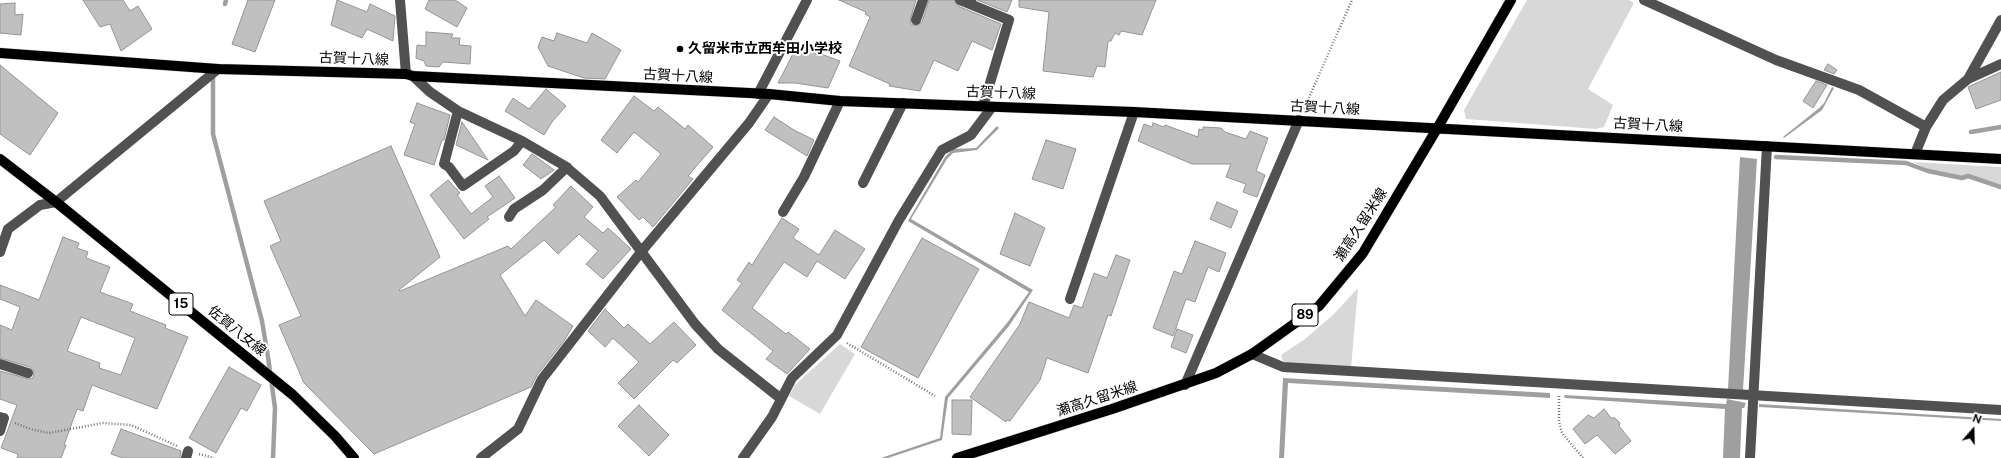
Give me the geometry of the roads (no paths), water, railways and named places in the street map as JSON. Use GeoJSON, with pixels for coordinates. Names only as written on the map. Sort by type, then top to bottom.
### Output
{"type":"FeatureCollection","features":[{"type":"Feature","properties":{"kind":"main road","name":"瀬高久留米線"},"geometry":{"type":"LineString","coordinates":[[958,458],[1185,385],[1216,373],[1252,354],[1319,306],[1363,253],[1511,0]]}},
{"type":"Feature","properties":{"kind":"main road","name":"古賀十八線"},"geometry":{"type":"LineString","coordinates":[[0,53],[218,69],[410,75],[769,94],[840,101],[1299,120],[2001,159]]}},
{"type":"Feature","properties":{"kind":"main road","name":"佐賀八女線"},"geometry":{"type":"LineString","coordinates":[[0,159],[56,202],[293,395],[335,436],[354,458]]}},
{"type":"Feature","properties":{"kind":"street"},"geometry":{"type":"LineString","coordinates":[[400,0],[410,75],[430,92],[458,111],[522,140],[567,168],[600,196],[695,324],[718,349],[780,398]]}},
{"type":"Feature","properties":{"kind":"street"},"geometry":{"type":"LineString","coordinates":[[758,94],[807,0]]}},
{"type":"Feature","properties":{"kind":"street"},"geometry":{"type":"LineString","coordinates":[[916,20],[922,0]]}},
{"type":"Feature","properties":{"kind":"street"},"geometry":{"type":"LineString","coordinates":[[743,458],[772,416],[780,398],[792,378],[837,335],[899,220],[942,150],[971,135],[988,107],[1009,20],[971,2],[960,0]]}},
{"type":"Feature","properties":{"kind":"street"},"geometry":{"type":"LineString","coordinates":[[1644,0],[1776,60],[1860,90],[1926,127]]}},
{"type":"Feature","properties":{"kind":"street"},"geometry":{"type":"LineString","coordinates":[[1968,79],[2001,20]]}},
{"type":"Feature","properties":{"kind":"street"},"geometry":{"type":"LineString","coordinates":[[1915,154],[1926,127],[1943,100],[1968,79],[2001,64]]}},
{"type":"Feature","properties":{"kind":"street"},"geometry":{"type":"LineString","coordinates":[[0,252],[8,229],[40,205],[56,202],[218,69]]}},
{"type":"Feature","properties":{"kind":"street"},"geometry":{"type":"LineString","coordinates":[[481,458],[518,429],[542,379],[641,252],[749,123],[769,94]]}},
{"type":"Feature","properties":{"kind":"street"},"geometry":{"type":"LineString","coordinates":[[783,212],[804,177],[840,101]]}},
{"type":"Feature","properties":{"kind":"street"},"geometry":{"type":"LineString","coordinates":[[863,183],[903,103]]}},
{"type":"Feature","properties":{"kind":"street"},"geometry":{"type":"LineString","coordinates":[[458,111],[444,164],[450,168],[463,186],[514,151],[522,140]]}},
{"type":"Feature","properties":{"kind":"street"},"geometry":{"type":"LineString","coordinates":[[1070,298],[1134,112]]}},
{"type":"Feature","properties":{"kind":"street"},"geometry":{"type":"LineString","coordinates":[[1185,385],[1299,120]]}},
{"type":"Feature","properties":{"kind":"street"},"geometry":{"type":"LineString","coordinates":[[1750,458],[1767,146]]}},
{"type":"Feature","properties":{"kind":"street"},"geometry":{"type":"LineString","coordinates":[[509,217],[514,209],[543,190],[567,168]]}},
{"type":"Feature","properties":{"kind":"street"},"geometry":{"type":"LineString","coordinates":[[1252,354],[1284,367],[2001,410]]}},
{"type":"Feature","properties":{"kind":"street"},"geometry":{"type":"LineString","coordinates":[[0,364],[28,373]]}},
{"type":"Feature","properties":{"kind":"street"},"geometry":{"type":"LineString","coordinates":[[0,431],[2,418]]}},
{"type":"Feature","properties":{"kind":"waterway"},"geometry":{"type":"LineString","coordinates":[[225,4],[226,0]]}},
{"type":"Feature","properties":{"kind":"waterway"},"geometry":{"type":"LineString","coordinates":[[213,78],[213,134],[262,321],[268,357],[275,408],[273,458]]}},
{"type":"Feature","properties":{"kind":"waterway"},"geometry":{"type":"LineString","coordinates":[[1971,132],[2001,127]]}},
{"type":"Feature","properties":{"kind":"waterway"},"geometry":{"type":"LineString","coordinates":[[1776,157],[1906,163],[1928,171],[1962,178],[1968,176],[2001,187]]}},
{"type":"Feature","properties":{"kind":"place","name":"久留米市立西牟田小学校"},"geometry":{"type":"Point","coordinates":[680,49]}}]}
